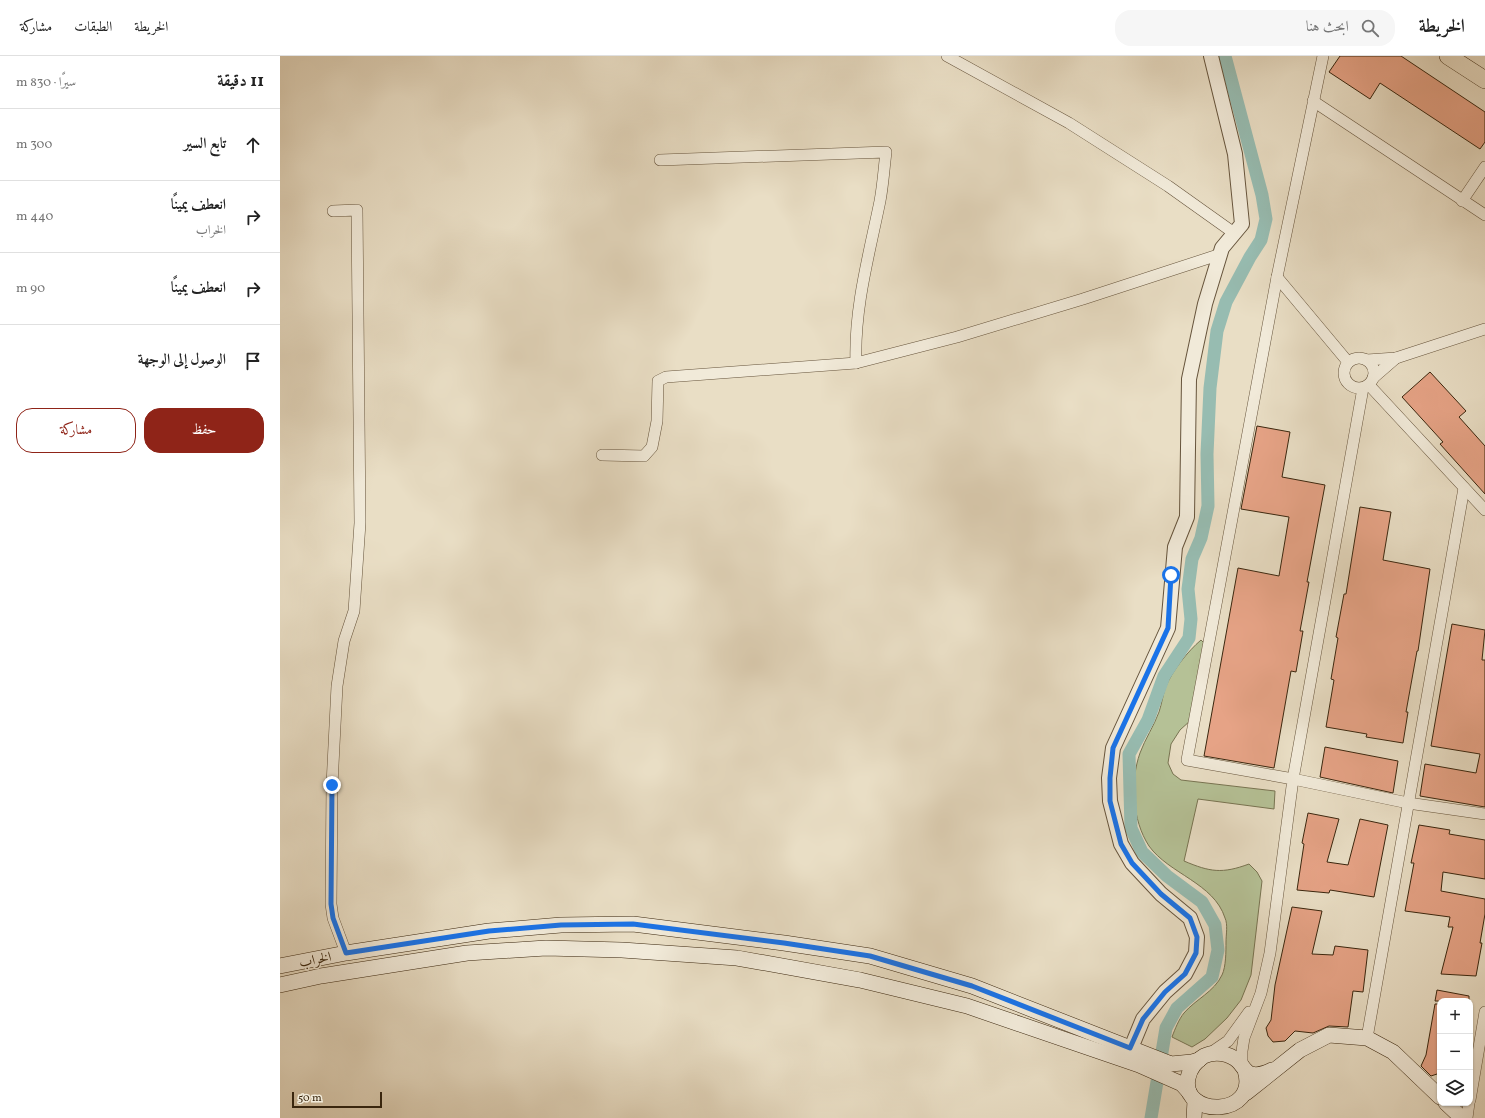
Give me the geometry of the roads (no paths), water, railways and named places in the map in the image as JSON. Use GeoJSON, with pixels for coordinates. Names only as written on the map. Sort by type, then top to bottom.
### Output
{"type":"FeatureCollection","features":[{"type":"Feature","properties":{"kind":"main road"},"geometry":{"type":"LineString","coordinates":[[1448,56],[1485,80]]}},
{"type":"Feature","properties":{"kind":"main road","name":"الخراب"},"geometry":{"type":"LineString","coordinates":[[280,966],[346,953],[489,931],[561,925],[633,924],[784,943],[870,956],[972,986],[1130,1048],[1142,1059]]}},
{"type":"Feature","properties":{"kind":"main road"},"geometry":{"type":"LineString","coordinates":[[280,985],[321,976],[467,953],[546,948],[622,950],[737,958],[860,980],[967,1006],[1142,1059],[1169,1070],[1192,1097],[1210,1111],[1220,1115],[1237,1105],[1246,1093],[1300,1050],[1329,1036],[1367,1038],[1393,1052],[1437,1094]]}},
{"type":"Feature","properties":{"kind":"main road"},"geometry":{"type":"LineString","coordinates":[[1169,1070],[1204,1057],[1225,1054],[1234,1058],[1244,1068],[1255,1075],[1275,1069]]}},
{"type":"Feature","properties":{"kind":"main road"},"geometry":{"type":"LineString","coordinates":[[1194,1118],[1189,1074],[1204,1057]]}},
{"type":"Feature","properties":{"kind":"main road"},"geometry":{"type":"LineString","coordinates":[[1244,1068],[1248,1086],[1246,1093]]}},
{"type":"Feature","properties":{"kind":"main road"},"geometry":{"type":"LineString","coordinates":[[1449,1106],[1462,1118]]}},
{"type":"Feature","properties":{"kind":"street"},"geometry":{"type":"LineString","coordinates":[[947,56],[1069,123],[1168,186],[1234,233]]}},
{"type":"Feature","properties":{"kind":"street"},"geometry":{"type":"LineString","coordinates":[[1130,1048],[1143,1019],[1165,992],[1185,974],[1196,953],[1197,937],[1190,918],[1161,894],[1132,863],[1121,844],[1110,801],[1110,778],[1113,748],[1168,628],[1175,547],[1186,517],[1189,380],[1205,304],[1222,248],[1242,224],[1235,154],[1211,56]]}},
{"type":"Feature","properties":{"kind":"street"},"geometry":{"type":"LineString","coordinates":[[1323,56],[1277,277],[1188,760],[1293,779],[1408,803],[1485,814]]}},
{"type":"Feature","properties":{"kind":"street"},"geometry":{"type":"LineString","coordinates":[[1313,101],[1485,215]]}},
{"type":"Feature","properties":{"kind":"street"},"geometry":{"type":"LineString","coordinates":[[660,160],[886,152],[880,199],[860,295],[855,339],[856,363]]}},
{"type":"Feature","properties":{"kind":"street"},"geometry":{"type":"LineString","coordinates":[[1462,201],[1485,167]]}},
{"type":"Feature","properties":{"kind":"street"},"geometry":{"type":"LineString","coordinates":[[333,211],[357,210],[359,298],[359,557],[354,611],[344,641],[337,686],[330,870],[332,911],[346,953]]}},
{"type":"Feature","properties":{"kind":"street"},"geometry":{"type":"LineString","coordinates":[[602,455],[644,456],[652,448],[657,421],[658,381],[666,377],[856,363],[957,337],[1090,297],[1221,254]]}},
{"type":"Feature","properties":{"kind":"street"},"geometry":{"type":"LineString","coordinates":[[1277,277],[1348,362]]}},
{"type":"Feature","properties":{"kind":"street"},"geometry":{"type":"LineString","coordinates":[[1357,415],[1349,385],[1343,371],[1348,362],[1357,358],[1367,360],[1396,358],[1485,329]]}},
{"type":"Feature","properties":{"kind":"street"},"geometry":{"type":"LineString","coordinates":[[1349,385],[1368,384],[1396,358]]}},
{"type":"Feature","properties":{"kind":"street"},"geometry":{"type":"LineString","coordinates":[[1244,1068],[1242,1051],[1244,1038],[1261,992],[1270,953],[1293,779],[1357,415],[1373,368],[1367,360]]}},
{"type":"Feature","properties":{"kind":"street"},"geometry":{"type":"LineString","coordinates":[[1368,384],[1485,510]]}},
{"type":"Feature","properties":{"kind":"street"},"geometry":{"type":"LineString","coordinates":[[1367,1038],[1464,488]]}},
{"type":"Feature","properties":{"kind":"street"},"geometry":{"type":"LineString","coordinates":[[1204,1057],[1219,1049],[1228,1041],[1240,1027],[1261,992]]}},
{"type":"Feature","properties":{"kind":"street"},"geometry":{"type":"LineString","coordinates":[[1473,1082],[1485,1012]]}},
{"type":"Feature","properties":{"kind":"street"},"geometry":{"type":"LineString","coordinates":[[1467,1118],[1469,1106]]}},
{"type":"Feature","properties":{"kind":"waterway"},"geometry":{"type":"LineString","coordinates":[[1151,1118],[1166,1028],[1177,1008],[1212,977],[1218,950],[1215,925],[1202,902],[1167,876],[1142,852],[1131,828],[1129,754],[1148,720],[1164,676],[1189,638],[1191,619],[1188,589],[1192,559],[1201,538],[1208,506],[1207,454],[1210,388],[1217,331],[1226,302],[1250,257],[1261,240],[1266,219],[1262,195],[1225,56]]}}]}
